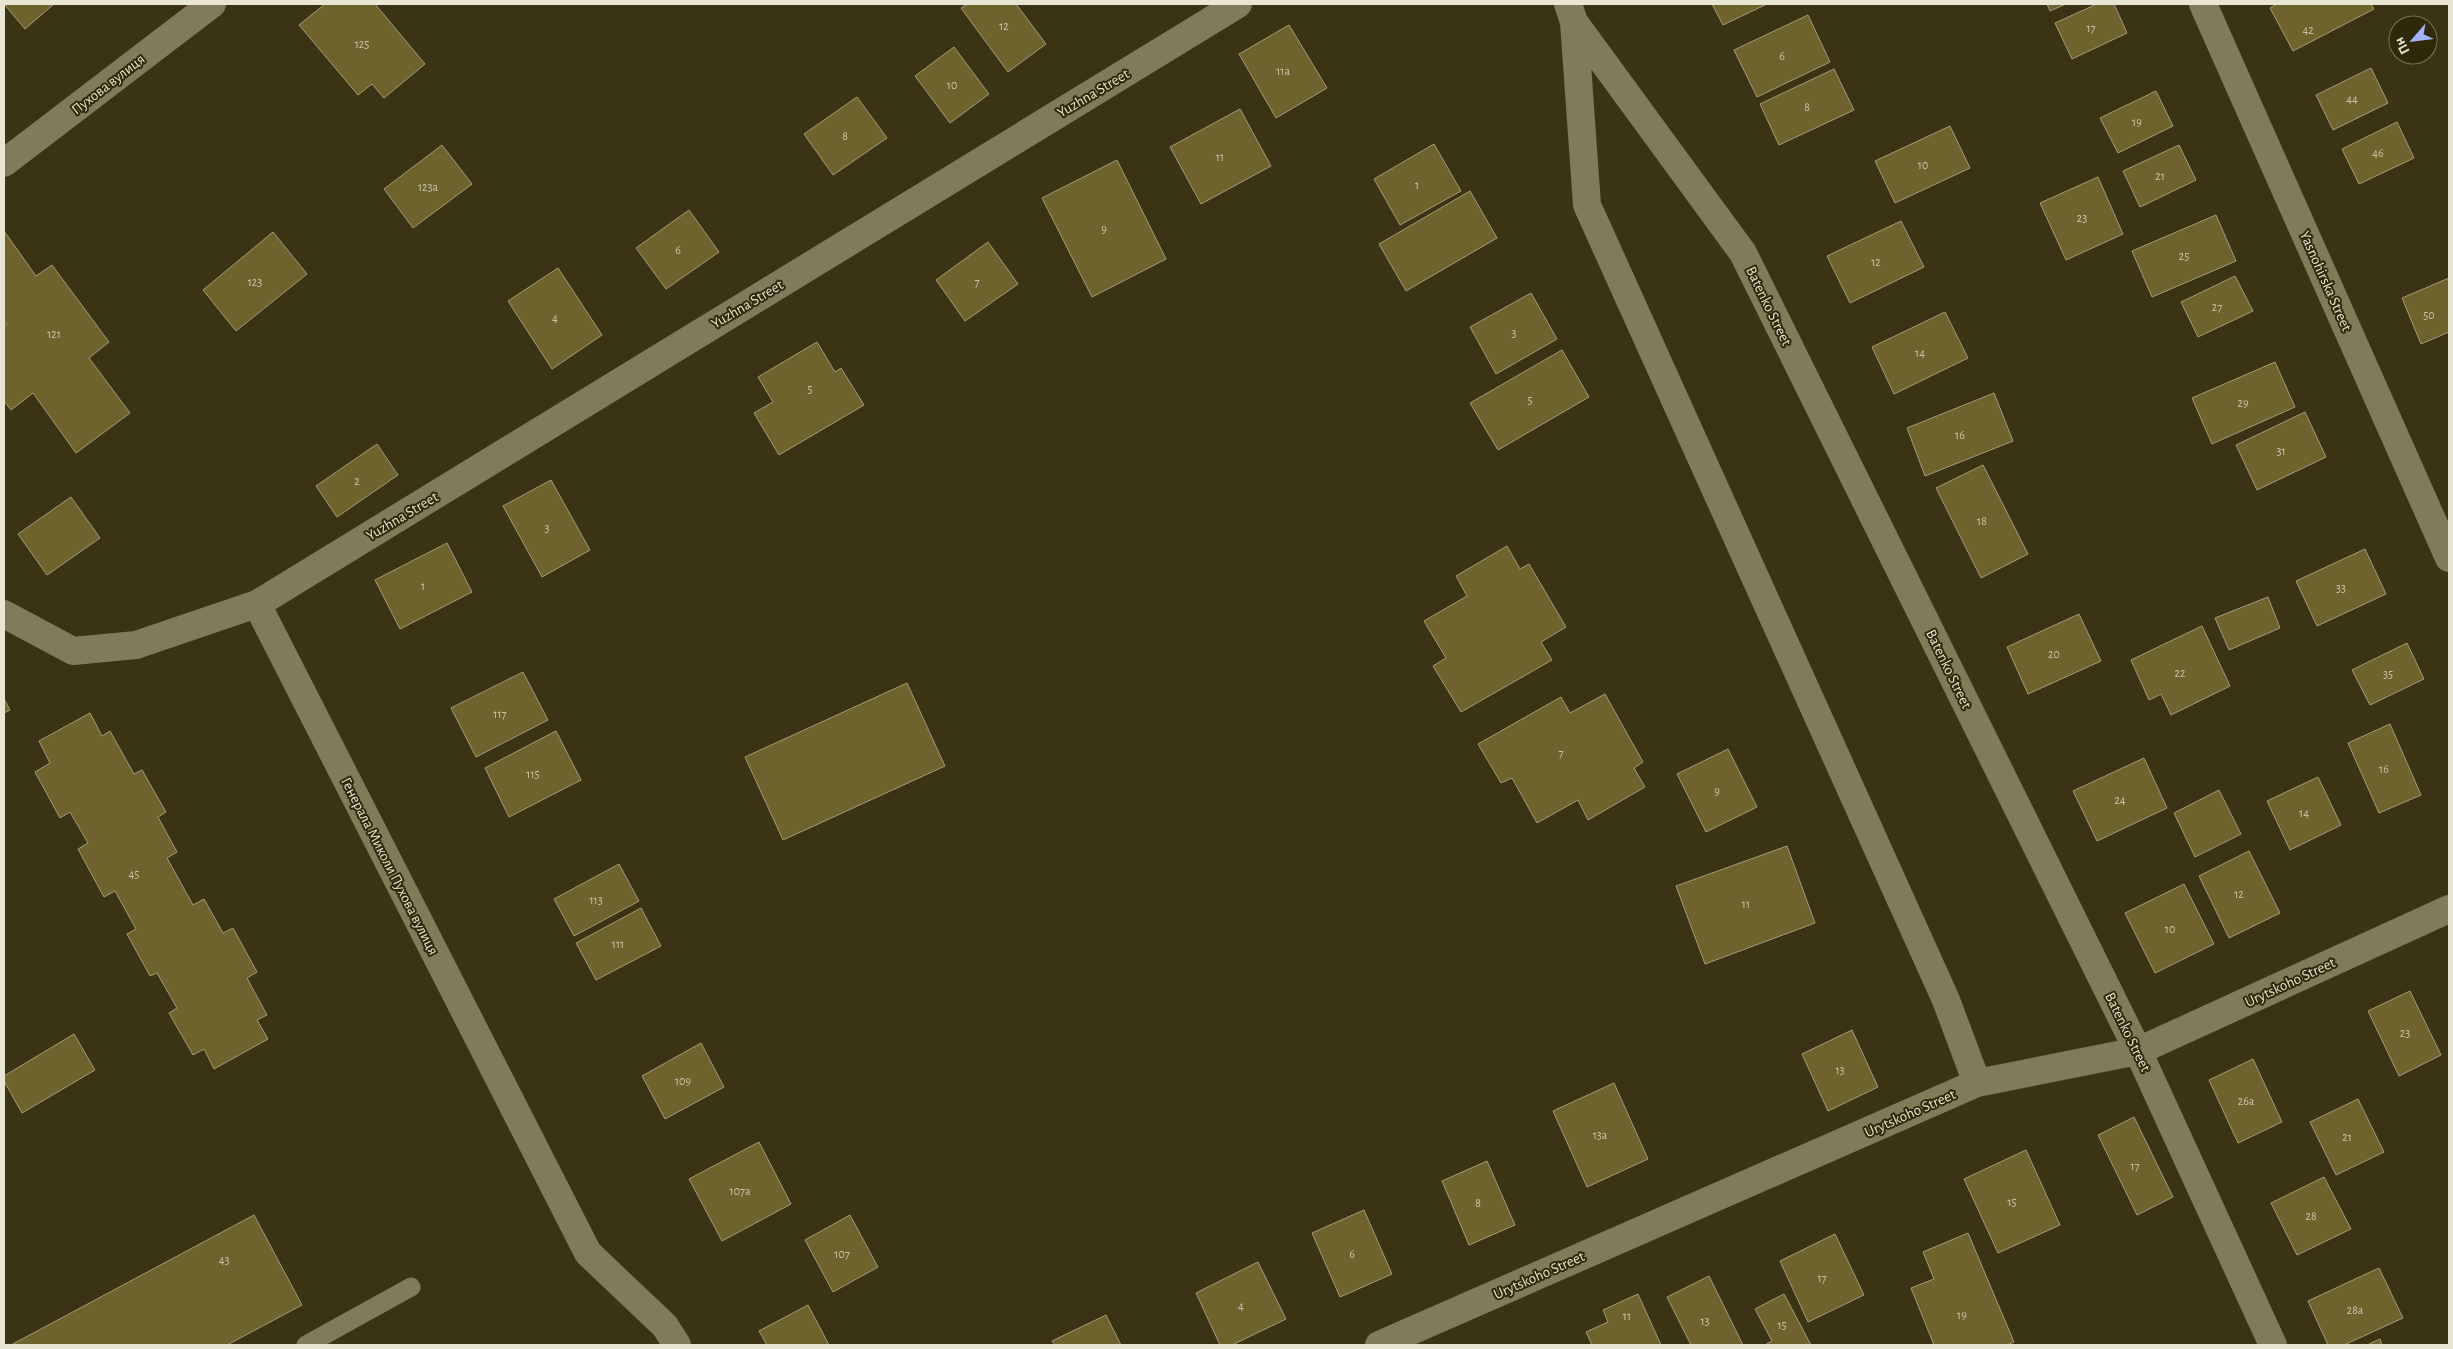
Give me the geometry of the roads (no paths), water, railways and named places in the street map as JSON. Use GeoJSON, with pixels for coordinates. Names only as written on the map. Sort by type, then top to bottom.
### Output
{"type":"FeatureCollection","features":[{"type":"Feature","properties":{"kind":"street","name":"Пухова вулиця"},"geometry":{"type":"LineString","coordinates":[[4,163],[212,4]]}},
{"type":"Feature","properties":{"kind":"street","name":"Yuzhna Street"},"geometry":{"type":"LineString","coordinates":[[257,604],[1238,4]]}},
{"type":"Feature","properties":{"kind":"street","name":"Yasnohirska Street"},"geometry":{"type":"LineString","coordinates":[[2203,4],[2449,558]]}},
{"type":"Feature","properties":{"kind":"street","name":"Batenko Street"},"geometry":{"type":"LineString","coordinates":[[1571,13],[1743,253],[2138,1051],[2273,1345]]}},
{"type":"Feature","properties":{"kind":"street","name":"Batenko Street"},"geometry":{"type":"LineString","coordinates":[[1571,13],[1587,205],[1946,1000],[1977,1083]]}},
{"type":"Feature","properties":{"kind":"street"},"geometry":{"type":"LineString","coordinates":[[4,614],[73,651],[136,644],[257,604]]}},
{"type":"Feature","properties":{"kind":"street","name":"Генерала Миколи Пухова вулиця"},"geometry":{"type":"LineString","coordinates":[[257,604],[588,1254],[665,1326],[677,1345]]}},
{"type":"Feature","properties":{"kind":"street","name":"Urytskoho Street"},"geometry":{"type":"LineString","coordinates":[[1379,1345],[1977,1083],[2138,1051],[2449,909]]}},
{"type":"Feature","properties":{"kind":"lane"},"geometry":{"type":"LineString","coordinates":[[306,1345],[411,1287]]}}]}
